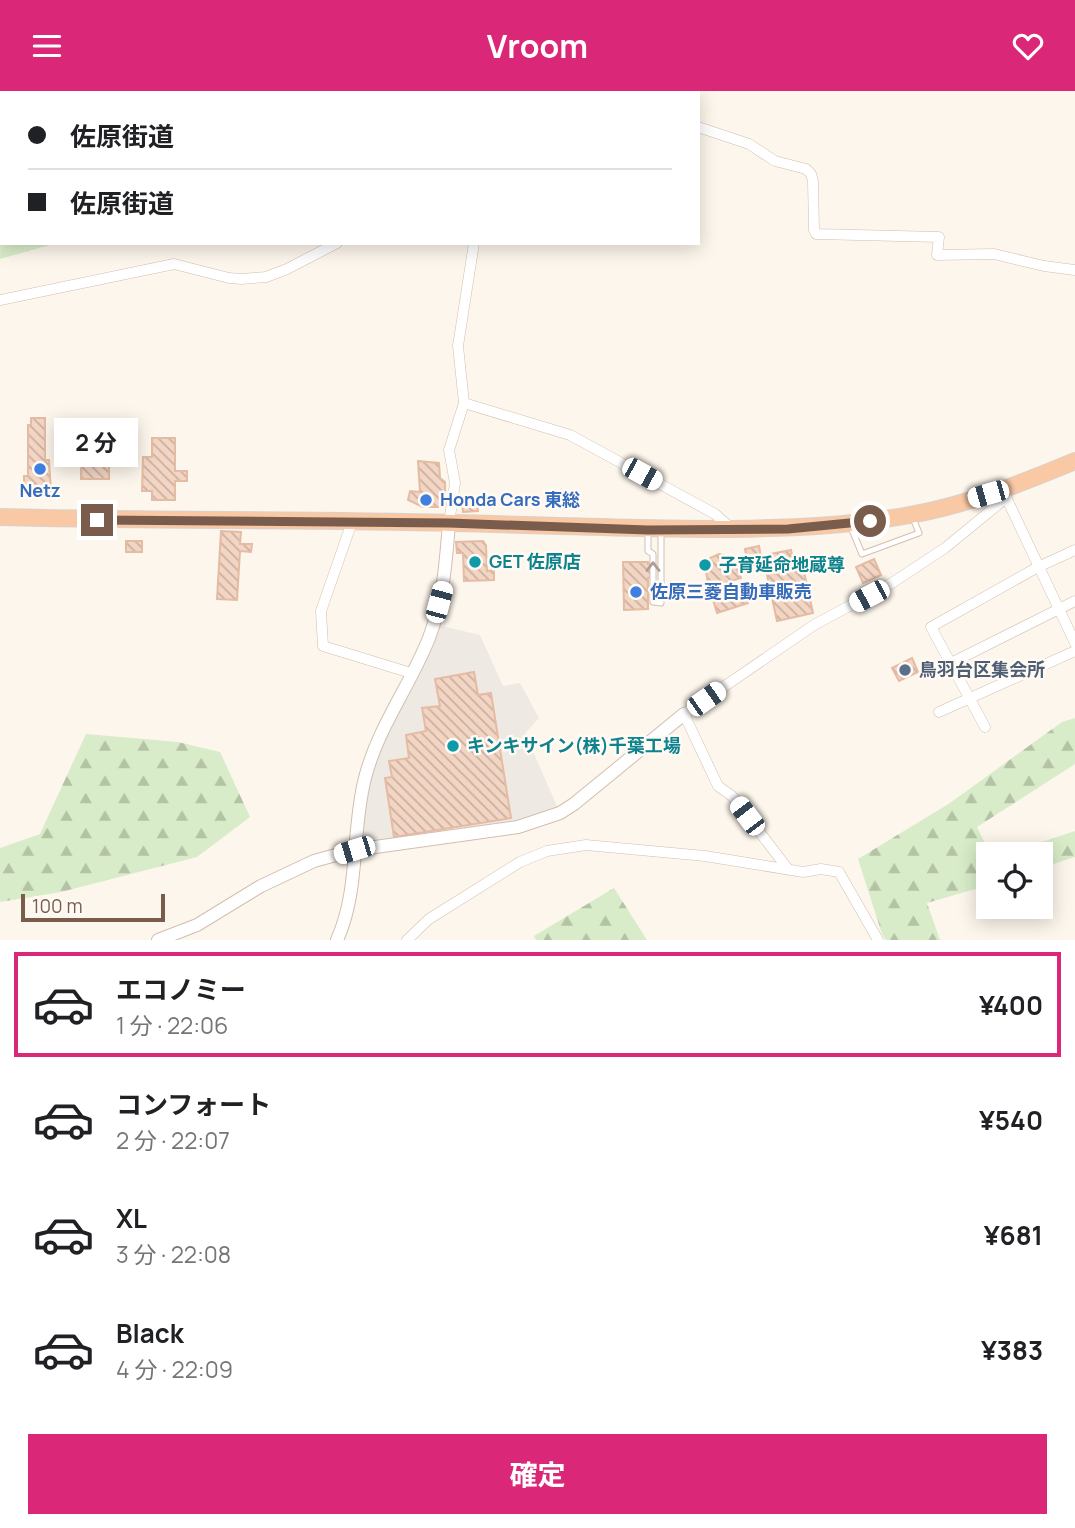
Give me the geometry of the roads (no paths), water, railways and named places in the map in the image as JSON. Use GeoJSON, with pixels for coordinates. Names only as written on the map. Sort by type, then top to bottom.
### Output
{"type":"FeatureCollection","features":[{"type":"Feature","properties":{"kind":"highway"},"geometry":{"type":"LineString","coordinates":[[0,517],[449,523],[654,530],[788,529],[850,525],[911,515],[1004,494],[1075,461]]}},
{"type":"Feature","properties":{"kind":"street"},"geometry":{"type":"LineString","coordinates":[[700,128],[749,144],[775,161],[806,169],[813,181],[814,230],[817,234],[939,237],[937,255],[994,254],[1075,270]]}},
{"type":"Feature","properties":{"kind":"street"},"geometry":{"type":"LineString","coordinates":[[0,300],[174,264],[229,278],[266,277],[288,269],[333,245]]}},
{"type":"Feature","properties":{"kind":"street"},"geometry":{"type":"LineString","coordinates":[[337,940],[348,911],[358,809],[366,774],[387,719],[429,637],[445,580],[449,523],[456,483],[449,450],[464,403],[458,346],[474,245]]}},
{"type":"Feature","properties":{"kind":"street"},"geometry":{"type":"LineString","coordinates":[[464,403],[570,435],[715,514],[732,529]]}},
{"type":"Feature","properties":{"kind":"street"},"geometry":{"type":"LineString","coordinates":[[158,940],[197,925],[261,886],[297,868],[354,850],[518,827],[560,813],[684,714],[814,625],[892,583],[945,548],[1004,494],[1075,643]]}},
{"type":"Feature","properties":{"kind":"street"},"geometry":{"type":"LineString","coordinates":[[352,522],[321,611],[323,646],[411,673]]}},
{"type":"Feature","properties":{"kind":"street"},"geometry":{"type":"LineString","coordinates":[[985,727],[931,627],[1038,567],[1075,550]]}},
{"type":"Feature","properties":{"kind":"street"},"geometry":{"type":"LineString","coordinates":[[949,664],[1075,601]]}},
{"type":"Feature","properties":{"kind":"street"},"geometry":{"type":"LineString","coordinates":[[939,712],[1075,651]]}},
{"type":"Feature","properties":{"kind":"street"},"geometry":{"type":"LineString","coordinates":[[684,714],[718,786],[733,796],[788,869]]}},
{"type":"Feature","properties":{"kind":"street"},"geometry":{"type":"LineString","coordinates":[[407,940],[429,919],[520,862],[547,851],[586,845],[705,856],[803,872],[821,869],[839,872],[878,940]]}},
{"type":"Feature","properties":{"kind":"lane"},"geometry":{"type":"LineString","coordinates":[[850,525],[862,554],[919,533],[911,515]]}},
{"type":"Feature","properties":{"kind":"lane"},"geometry":{"type":"LineString","coordinates":[[654,530],[661,603],[653,602],[653,554],[648,551],[654,530]]}},
{"type":"Feature","properties":{"kind":"place","name":"Netz"},"geometry":{"type":"Point","coordinates":[40,469]}},
{"type":"Feature","properties":{"kind":"place","name":"Honda Cars 東総"},"geometry":{"type":"Point","coordinates":[426,500]}},
{"type":"Feature","properties":{"kind":"place","name":"GET 佐原店"},"geometry":{"type":"Point","coordinates":[475,562]}},
{"type":"Feature","properties":{"kind":"place","name":"子育延命地蔵尊"},"geometry":{"type":"Point","coordinates":[705,565]}},
{"type":"Feature","properties":{"kind":"place","name":"佐原三菱自動車販売"},"geometry":{"type":"Point","coordinates":[636,592]}},
{"type":"Feature","properties":{"kind":"place","name":"鳥羽台区集会所"},"geometry":{"type":"Point","coordinates":[905,670]}},
{"type":"Feature","properties":{"kind":"place","name":"キンキサイン(株)千葉工場"},"geometry":{"type":"Point","coordinates":[453,746]}}]}
